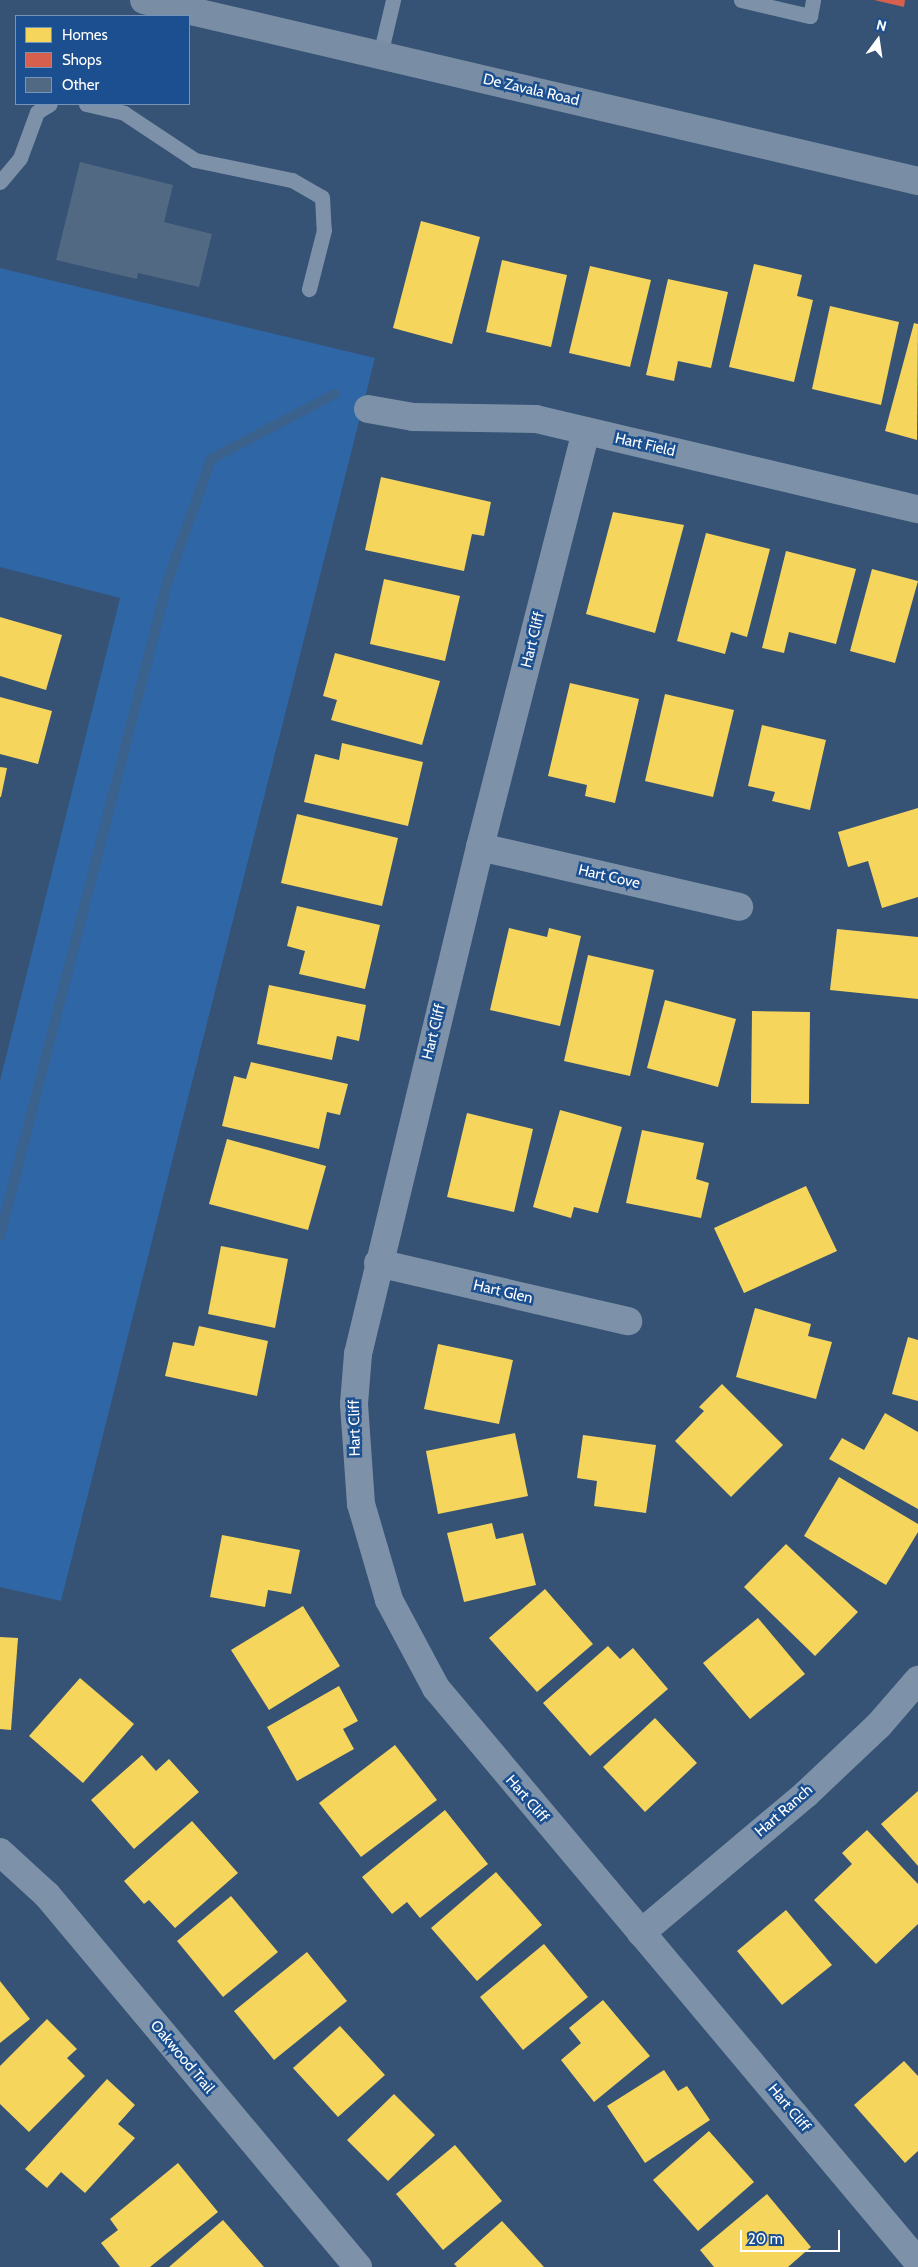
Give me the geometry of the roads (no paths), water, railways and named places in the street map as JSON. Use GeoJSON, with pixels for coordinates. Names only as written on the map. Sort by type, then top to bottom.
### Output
{"type":"FeatureCollection","features":[{"type":"Feature","properties":{"kind":"main road","name":"De Zavala Road"},"geometry":{"type":"LineString","coordinates":[[144,0],[918,181]]}},
{"type":"Feature","properties":{"kind":"street","name":"Hart Field"},"geometry":{"type":"LineString","coordinates":[[368,409],[413,417],[500,415],[586,431],[918,509]]}},
{"type":"Feature","properties":{"kind":"street","name":"Hart Cliff"},"geometry":{"type":"LineString","coordinates":[[586,431],[480,847],[378,1263],[358,1354],[355,1454],[372,1553],[389,1600],[410,1645],[466,1728],[641,1933],[914,2261]]}},
{"type":"Feature","properties":{"kind":"street","name":"Hart Cove"},"geometry":{"type":"LineString","coordinates":[[480,847],[739,907]]}},
{"type":"Feature","properties":{"kind":"street","name":"Hart Glen"},"geometry":{"type":"LineString","coordinates":[[378,1263],[628,1322]]}},
{"type":"Feature","properties":{"kind":"street","name":"Hart Ranch"},"geometry":{"type":"LineString","coordinates":[[641,1933],[806,1794],[879,1725],[918,1680]]}},
{"type":"Feature","properties":{"kind":"street","name":"Oakwood Trail"},"geometry":{"type":"LineString","coordinates":[[0,1852],[47,1895],[358,2267]]}},
{"type":"Feature","properties":{"kind":"lane"},"geometry":{"type":"LineString","coordinates":[[380,55],[393,0]]}},
{"type":"Feature","properties":{"kind":"lane"},"geometry":{"type":"LineString","coordinates":[[741,0],[810,16],[813,0]]}},
{"type":"Feature","properties":{"kind":"lane"},"geometry":{"type":"LineString","coordinates":[[0,182],[20,158],[37,112],[48,105]]}},
{"type":"Feature","properties":{"kind":"lane"},"geometry":{"type":"LineString","coordinates":[[90,105],[124,113],[195,160],[292,180],[322,197],[324,230],[309,289]]}},
{"type":"Feature","properties":{"kind":"waterway"},"geometry":{"type":"LineString","coordinates":[[0,1236],[168,580],[211,459],[335,394]]}}]}
